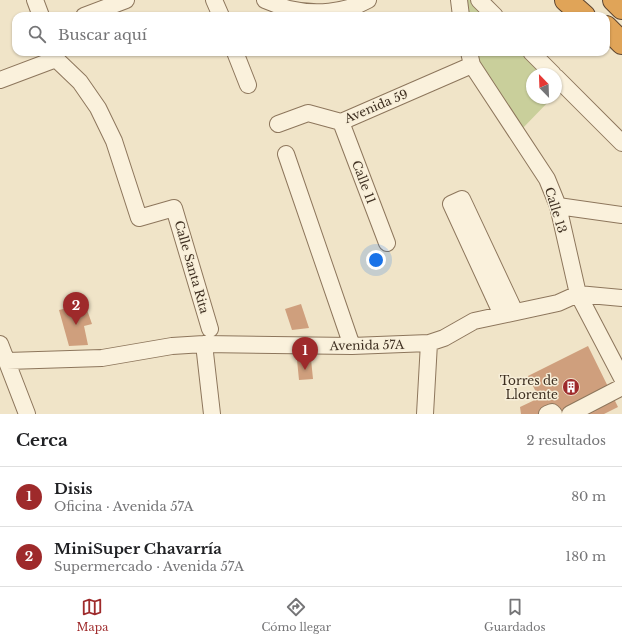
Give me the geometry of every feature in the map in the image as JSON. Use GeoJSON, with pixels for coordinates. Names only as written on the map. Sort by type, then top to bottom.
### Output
{"type":"FeatureCollection","features":[{"type":"Feature","properties":{"kind":"highway"},"geometry":{"type":"LineString","coordinates":[[566,0],[580,12]]}},
{"type":"Feature","properties":{"kind":"highway"},"geometry":{"type":"LineString","coordinates":[[577,0],[590,12]]}},
{"type":"Feature","properties":{"kind":"highway"},"geometry":{"type":"LineString","coordinates":[[614,0],[622,8]]}},
{"type":"Feature","properties":{"kind":"highway"},"geometry":{"type":"LineString","coordinates":[[610,31],[622,43]]}},
{"type":"Feature","properties":{"kind":"highway"},"geometry":{"type":"LineString","coordinates":[[610,38],[622,46]]}},
{"type":"Feature","properties":{"kind":"street"},"geometry":{"type":"LineString","coordinates":[[35,0],[40,12]]}},
{"type":"Feature","properties":{"kind":"street"},"geometry":{"type":"LineString","coordinates":[[94,12],[126,0]]}},
{"type":"Feature","properties":{"kind":"street"},"geometry":{"type":"LineString","coordinates":[[214,0],[219,12]]}},
{"type":"Feature","properties":{"kind":"street"},"geometry":{"type":"LineString","coordinates":[[265,0],[288,9],[304,12]]}},
{"type":"Feature","properties":{"kind":"street"},"geometry":{"type":"LineString","coordinates":[[327,12],[341,10],[368,0]]}},
{"type":"Feature","properties":{"kind":"street"},"geometry":{"type":"LineString","coordinates":[[459,0],[460,12]]}},
{"type":"Feature","properties":{"kind":"street"},"geometry":{"type":"LineString","coordinates":[[478,0],[491,12]]}},
{"type":"Feature","properties":{"kind":"street"},"geometry":{"type":"LineString","coordinates":[[0,80],[53,56]]}},
{"type":"Feature","properties":{"kind":"street","name":"Calle Santa Rita"},"geometry":{"type":"LineString","coordinates":[[56,56],[80,82],[98,108],[114,141],[139,218],[174,208],[207,337]]}},
{"type":"Feature","properties":{"kind":"street"},"geometry":{"type":"LineString","coordinates":[[237,56],[248,85]]}},
{"type":"Feature","properties":{"kind":"street"},"geometry":{"type":"LineString","coordinates":[[535,56],[547,68]]}},
{"type":"Feature","properties":{"kind":"street","name":"Avenida 59"},"geometry":{"type":"LineString","coordinates":[[278,124],[308,113],[341,122],[471,58]]}},
{"type":"Feature","properties":{"kind":"street","name":"Calle 13"},"geometry":{"type":"LineString","coordinates":[[471,58],[547,179],[558,206],[578,294],[622,378]]}},
{"type":"Feature","properties":{"kind":"street"},"geometry":{"type":"LineString","coordinates":[[562,83],[622,143]]}},
{"type":"Feature","properties":{"kind":"street","name":"Calle 11"},"geometry":{"type":"LineString","coordinates":[[341,122],[387,243]]}},
{"type":"Feature","properties":{"kind":"street"},"geometry":{"type":"LineString","coordinates":[[286,154],[352,346]]}},
{"type":"Feature","properties":{"kind":"street"},"geometry":{"type":"LineString","coordinates":[[462,199],[508,314],[451,204],[462,199]]}},
{"type":"Feature","properties":{"kind":"street"},"geometry":{"type":"LineString","coordinates":[[558,206],[622,215]]}},
{"type":"Feature","properties":{"kind":"street","name":"Avenida 57A"},"geometry":{"type":"LineString","coordinates":[[7,361],[102,358],[172,346],[207,337],[352,346],[429,344],[474,322],[558,303],[578,294],[622,298]]}},
{"type":"Feature","properties":{"kind":"street"},"geometry":{"type":"LineString","coordinates":[[207,337],[212,414]]}},
{"type":"Feature","properties":{"kind":"street"},"geometry":{"type":"LineString","coordinates":[[0,344],[27,414]]}},
{"type":"Feature","properties":{"kind":"street"},"geometry":{"type":"LineString","coordinates":[[425,414],[429,344]]}},
{"type":"Feature","properties":{"kind":"street"},"geometry":{"type":"LineString","coordinates":[[570,414],[622,387]]}},
{"type":"Feature","properties":{"kind":"street"},"geometry":{"type":"LineString","coordinates":[[547,414],[552,412],[554,414]]}},
{"type":"Feature","properties":{"kind":"green space"},"geometry":{"type":"Polygon","coordinates":[[[463,0],[472,0],[486,12],[465,12],[463,0]]]}},
{"type":"Feature","properties":{"kind":"green space"},"geometry":{"type":"Polygon","coordinates":[[[475,56],[533,56],[546,68],[526,68],[526,104],[546,104],[520,131],[475,56]]]}},
{"type":"Feature","properties":{"kind":"building"},"geometry":{"type":"Polygon","coordinates":[[[85,304],[92,324],[84,326],[88,345],[69,346],[59,310],[85,304]]]}},
{"type":"Feature","properties":{"kind":"building"},"geometry":{"type":"Polygon","coordinates":[[[301,304],[309,328],[292,330],[285,309],[301,304]]]}},
{"type":"Feature","properties":{"kind":"building","name":"Torres de Llorente"},"geometry":{"type":"Polygon","coordinates":[[[588,346],[618,407],[604,414],[521,414],[520,407],[539,398],[528,376],[588,346]]]}},
{"type":"Feature","properties":{"kind":"building"},"geometry":{"type":"Polygon","coordinates":[[[311,359],[313,379],[299,380],[297,360],[311,359]]]}},
{"type":"Feature","properties":{"kind":"place","name":"MiniSuper Chavarría"},"geometry":{"type":"Point","coordinates":[76,325]}},
{"type":"Feature","properties":{"kind":"place","name":"Disis"},"geometry":{"type":"Point","coordinates":[305,370]}},
{"type":"Feature","properties":{"kind":"place","name":"Torres de Llorente"},"geometry":{"type":"Point","coordinates":[571,387]}}]}
